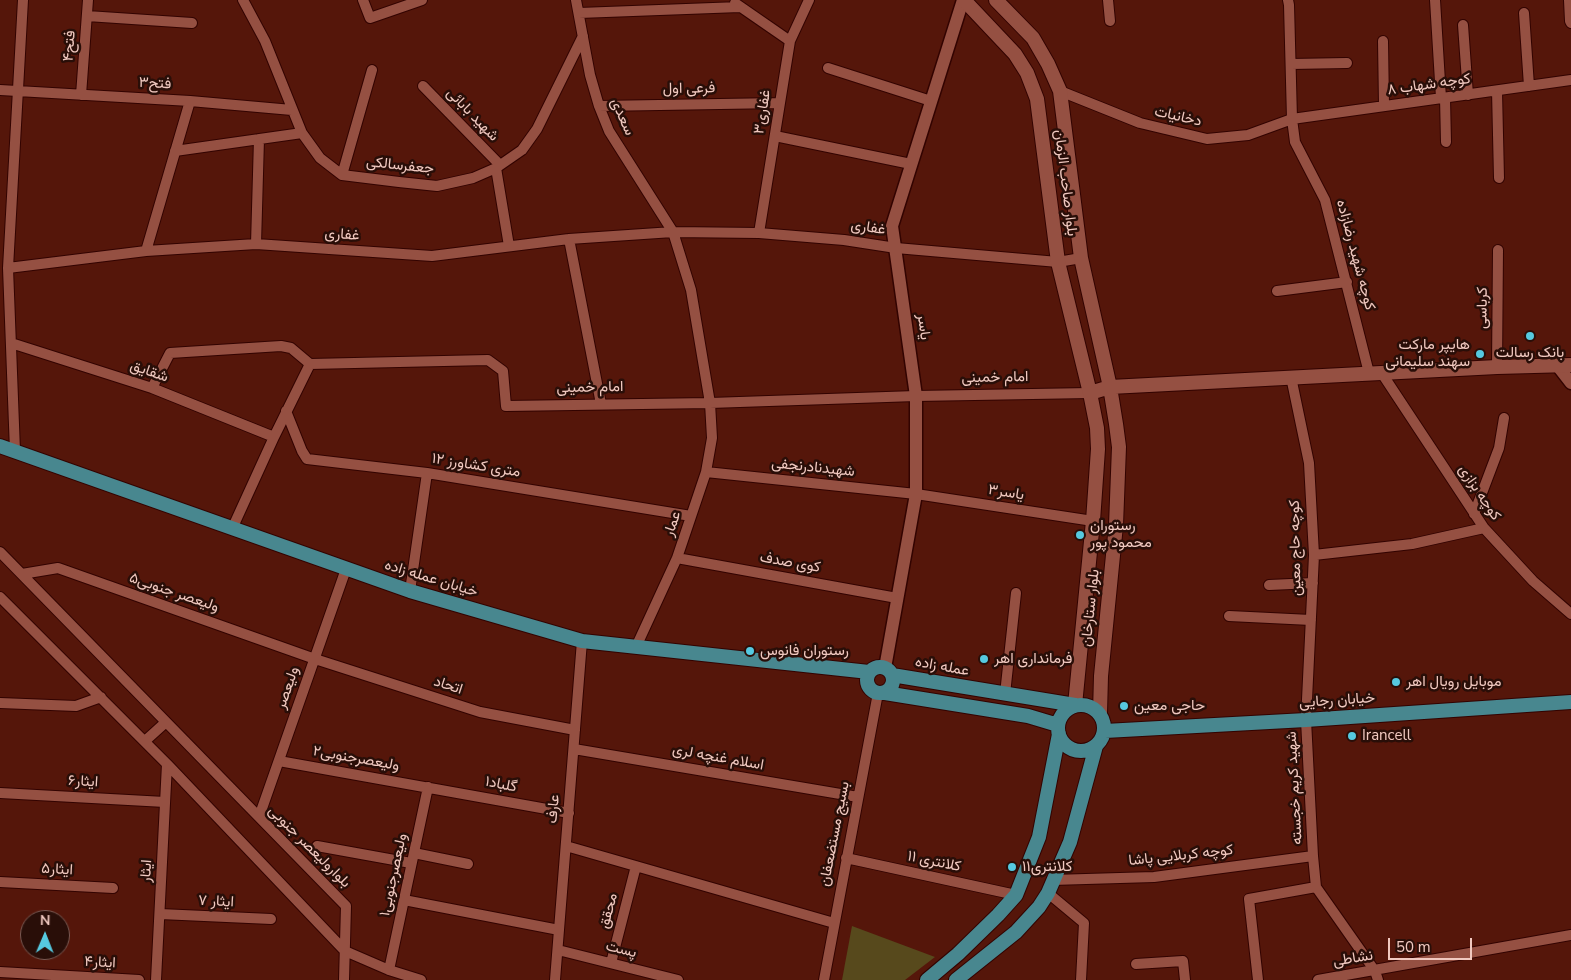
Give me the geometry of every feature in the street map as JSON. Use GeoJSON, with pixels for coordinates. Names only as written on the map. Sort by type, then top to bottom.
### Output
{"type":"FeatureCollection","features":[{"type":"Feature","properties":{"kind":"main road","name":"بلوار صاحب الزمان"},"geometry":{"type":"LineString","coordinates":[[964,0],[1015,54],[1027,73],[1037,99],[1058,262],[1090,393]]}},
{"type":"Feature","properties":{"kind":"main road","name":"بلوار صاحب الزمان"},"geometry":{"type":"LineString","coordinates":[[996,0],[1034,38],[1060,91],[1081,258],[1110,387]]}},
{"type":"Feature","properties":{"kind":"main road"},"geometry":{"type":"LineString","coordinates":[[1090,393],[1110,387],[1571,365]]}},
{"type":"Feature","properties":{"kind":"main road","name":"بلوار ستارخان"},"geometry":{"type":"LineString","coordinates":[[1100,713],[1101,676],[1116,525],[1119,447],[1110,387]]}},
{"type":"Feature","properties":{"kind":"main road","name":"بلوار ستارخان"},"geometry":{"type":"LineString","coordinates":[[1075,705],[1098,449],[1097,428],[1090,393]]}},
{"type":"Feature","properties":{"kind":"main road","name":"خیابان عمله زاده"},"geometry":{"type":"LineString","coordinates":[[0,446],[410,591],[582,640],[869,672]]}},
{"type":"Feature","properties":{"kind":"main road"},"geometry":{"type":"LineString","coordinates":[[881,693],[890,688],[893,682],[888,671],[875,668],[869,672],[866,678],[867,685],[871,691],[881,693],[1028,716],[1058,729],[1063,742],[1070,748],[1078,751],[1096,746],[1102,740],[1105,731],[1104,722],[1100,713],[1093,707],[1084,704],[1075,705],[1067,709],[1061,716],[1058,729],[1039,837],[1016,896],[958,954],[927,980]]}},
{"type":"Feature","properties":{"kind":"main road","name":"عمله زاده"},"geometry":{"type":"LineString","coordinates":[[888,671],[1005,694],[1075,705]]}},
{"type":"Feature","properties":{"kind":"main road","name":"خیابان رجایی"},"geometry":{"type":"LineString","coordinates":[[1105,731],[1306,720],[1569,700]]}},
{"type":"Feature","properties":{"kind":"main road"},"geometry":{"type":"LineString","coordinates":[[956,980],[1016,932],[1039,907],[1070,842],[1096,746]]}},
{"type":"Feature","properties":{"kind":"street"},"geometry":{"type":"LineString","coordinates":[[14,451],[8,268],[23,0]]}},
{"type":"Feature","properties":{"kind":"street","name":"فتح۴"},"geometry":{"type":"LineString","coordinates":[[81,95],[88,0]]}},
{"type":"Feature","properties":{"kind":"street","name":"جعفرسالکی"},"geometry":{"type":"LineString","coordinates":[[243,0],[265,41],[302,133],[320,158],[342,174],[437,186],[473,178],[498,166],[522,150],[537,128],[583,36]]}},
{"type":"Feature","properties":{"kind":"street"},"geometry":{"type":"LineString","coordinates":[[363,0],[370,18],[422,0]]}},
{"type":"Feature","properties":{"kind":"street","name":"سعدی"},"geometry":{"type":"LineString","coordinates":[[576,0],[590,75],[609,131],[673,232]]}},
{"type":"Feature","properties":{"kind":"street"},"geometry":{"type":"LineString","coordinates":[[730,0],[790,41]]}},
{"type":"Feature","properties":{"kind":"street","name":"غفاری۳"},"geometry":{"type":"LineString","coordinates":[[759,233],[790,41],[809,0]]}},
{"type":"Feature","properties":{"kind":"street","name":"یاسر"},"geometry":{"type":"LineString","coordinates":[[888,671],[897,598],[916,494],[916,396],[892,226],[910,164],[964,0]]}},
{"type":"Feature","properties":{"kind":"street"},"geometry":{"type":"LineString","coordinates":[[1108,0],[1110,21]]}},
{"type":"Feature","properties":{"kind":"street","name":"کوچه شهید رضازاده"},"geometry":{"type":"LineString","coordinates":[[1288,0],[1292,119],[1295,142],[1325,200],[1346,282],[1376,373]]}},
{"type":"Feature","properties":{"kind":"street"},"geometry":{"type":"LineString","coordinates":[[1435,0],[1446,142]]}},
{"type":"Feature","properties":{"kind":"street"},"geometry":{"type":"LineString","coordinates":[[1569,0],[1571,23]]}},
{"type":"Feature","properties":{"kind":"street"},"geometry":{"type":"LineString","coordinates":[[578,13],[740,6]]}},
{"type":"Feature","properties":{"kind":"street"},"geometry":{"type":"LineString","coordinates":[[1524,13],[1529,86]]}},
{"type":"Feature","properties":{"kind":"street"},"geometry":{"type":"LineString","coordinates":[[87,16],[192,23]]}},
{"type":"Feature","properties":{"kind":"street"},"geometry":{"type":"LineString","coordinates":[[1463,24],[1468,95]]}},
{"type":"Feature","properties":{"kind":"street"},"geometry":{"type":"LineString","coordinates":[[1383,41],[1384,106]]}},
{"type":"Feature","properties":{"kind":"street"},"geometry":{"type":"LineString","coordinates":[[1291,64],[1347,63]]}},
{"type":"Feature","properties":{"kind":"street"},"geometry":{"type":"LineString","coordinates":[[828,68],[931,101]]}},
{"type":"Feature","properties":{"kind":"street"},"geometry":{"type":"LineString","coordinates":[[342,174],[372,70]]}},
{"type":"Feature","properties":{"kind":"street","name":"کوچه شهاب ۸"},"geometry":{"type":"LineString","coordinates":[[1292,119],[1571,80]]}},
{"type":"Feature","properties":{"kind":"street","name":"شهید بابائی"},"geometry":{"type":"LineString","coordinates":[[423,86],[498,166]]}},
{"type":"Feature","properties":{"kind":"street","name":"فتح۳"},"geometry":{"type":"LineString","coordinates":[[0,90],[190,101],[292,110]]}},
{"type":"Feature","properties":{"kind":"street","name":"دخانیات"},"geometry":{"type":"LineString","coordinates":[[1060,91],[1140,123],[1207,139],[1248,135],[1292,119]]}},
{"type":"Feature","properties":{"kind":"street"},"geometry":{"type":"LineString","coordinates":[[1498,91],[1499,178]]}},
{"type":"Feature","properties":{"kind":"street"},"geometry":{"type":"LineString","coordinates":[[146,251],[190,101]]}},
{"type":"Feature","properties":{"kind":"street","name":"فرعی اول"},"geometry":{"type":"LineString","coordinates":[[599,106],[780,102]]}},
{"type":"Feature","properties":{"kind":"street"},"geometry":{"type":"LineString","coordinates":[[175,151],[302,133]]}},
{"type":"Feature","properties":{"kind":"street"},"geometry":{"type":"LineString","coordinates":[[775,136],[910,164]]}},
{"type":"Feature","properties":{"kind":"street"},"geometry":{"type":"LineString","coordinates":[[256,244],[260,139]]}},
{"type":"Feature","properties":{"kind":"street"},"geometry":{"type":"LineString","coordinates":[[498,166],[509,246]]}},
{"type":"Feature","properties":{"kind":"street"},"geometry":{"type":"LineString","coordinates":[[673,232],[691,290],[710,403]]}},
{"type":"Feature","properties":{"kind":"street","name":"غفاری"},"geometry":{"type":"LineString","coordinates":[[8,268],[146,251],[256,244],[432,256],[569,239],[673,232],[759,233],[844,240],[896,248],[1058,262],[1081,258]]}},
{"type":"Feature","properties":{"kind":"street"},"geometry":{"type":"LineString","coordinates":[[569,239],[601,404]]}},
{"type":"Feature","properties":{"kind":"street","name":"کرباسی"},"geometry":{"type":"LineString","coordinates":[[1498,250],[1498,367]]}},
{"type":"Feature","properties":{"kind":"street"},"geometry":{"type":"LineString","coordinates":[[1278,291],[1346,282]]}},
{"type":"Feature","properties":{"kind":"street","name":"شقایق"},"geometry":{"type":"LineString","coordinates":[[11,343],[152,388],[274,437]]}},
{"type":"Feature","properties":{"kind":"street"},"geometry":{"type":"LineString","coordinates":[[152,388],[170,353],[280,346],[291,348],[310,364],[286,411],[232,529]]}},
{"type":"Feature","properties":{"kind":"street","name":"امام خمینی"},"geometry":{"type":"LineString","coordinates":[[310,364],[488,360],[503,371],[506,406],[710,403],[916,396],[1090,393]]}},
{"type":"Feature","properties":{"kind":"street"},"geometry":{"type":"LineString","coordinates":[[1557,365],[1571,383]]}},
{"type":"Feature","properties":{"kind":"street","name":"کوچه بزازی"},"geometry":{"type":"LineString","coordinates":[[1376,373],[1484,528],[1534,581],[1571,614]]}},
{"type":"Feature","properties":{"kind":"street","name":"کوچه حاج معین"},"geometry":{"type":"LineString","coordinates":[[1291,377],[1309,463],[1314,555],[1306,720]]}},
{"type":"Feature","properties":{"kind":"street","name":"عمار"},"geometry":{"type":"LineString","coordinates":[[636,647],[677,558],[706,472],[712,438],[710,403]]}},
{"type":"Feature","properties":{"kind":"street","name":"۱۲ متری کشاورز"},"geometry":{"type":"LineString","coordinates":[[286,411],[307,459],[427,473],[692,516]]}},
{"type":"Feature","properties":{"kind":"street"},"geometry":{"type":"LineString","coordinates":[[1474,514],[1499,448],[1504,418]]}},
{"type":"Feature","properties":{"kind":"street","name":"شهیدنادرنجفی"},"geometry":{"type":"LineString","coordinates":[[706,472],[916,494]]}},
{"type":"Feature","properties":{"kind":"street"},"geometry":{"type":"LineString","coordinates":[[410,591],[427,473]]}},
{"type":"Feature","properties":{"kind":"street","name":"یاسر۳"},"geometry":{"type":"LineString","coordinates":[[916,494],[1093,521]]}},
{"type":"Feature","properties":{"kind":"street"},"geometry":{"type":"LineString","coordinates":[[1314,555],[1412,544],[1484,528]]}},
{"type":"Feature","properties":{"kind":"street","name":"بلوارولیعصر جنوبی"},"geometry":{"type":"LineString","coordinates":[[0,552],[346,906],[344,980]]}},
{"type":"Feature","properties":{"kind":"street","name":"کوی صدف"},"geometry":{"type":"LineString","coordinates":[[677,558],[897,598]]}},
{"type":"Feature","properties":{"kind":"street","name":"ولیعصر جنوبی۵"},"geometry":{"type":"LineString","coordinates":[[22,574],[58,568],[315,659]]}},
{"type":"Feature","properties":{"kind":"street","name":"ولیعصر"},"geometry":{"type":"LineString","coordinates":[[259,817],[346,569]]}},
{"type":"Feature","properties":{"kind":"street"},"geometry":{"type":"LineString","coordinates":[[1269,586],[1313,583]]}},
{"type":"Feature","properties":{"kind":"street"},"geometry":{"type":"LineString","coordinates":[[1005,694],[1016,594]]}},
{"type":"Feature","properties":{"kind":"street"},"geometry":{"type":"LineString","coordinates":[[2,602],[145,741],[345,951],[408,978],[421,980]]}},
{"type":"Feature","properties":{"kind":"street"},"geometry":{"type":"LineString","coordinates":[[1229,616],[1311,620]]}},
{"type":"Feature","properties":{"kind":"street","name":"عارف"},"geometry":{"type":"LineString","coordinates":[[555,980],[582,640]]}},
{"type":"Feature","properties":{"kind":"street","name":"اتحاد"},"geometry":{"type":"LineString","coordinates":[[315,659],[480,712],[575,730]]}},
{"type":"Feature","properties":{"kind":"street","name":"بسیج مستضعفان"},"geometry":{"type":"LineString","coordinates":[[824,980],[858,797],[881,693]]}},
{"type":"Feature","properties":{"kind":"street"},"geometry":{"type":"LineString","coordinates":[[0,702],[76,706],[101,697]]}},
{"type":"Feature","properties":{"kind":"street","name":"شهید کریم خجسته"},"geometry":{"type":"LineString","coordinates":[[1306,720],[1316,887]]}},
{"type":"Feature","properties":{"kind":"street"},"geometry":{"type":"LineString","coordinates":[[145,741],[166,722]]}},
{"type":"Feature","properties":{"kind":"street","name":"اسلام غنچه لری"},"geometry":{"type":"LineString","coordinates":[[574,749],[858,797]]}},
{"type":"Feature","properties":{"kind":"street","name":"ولیعصرجنوبی۲"},"geometry":{"type":"LineString","coordinates":[[279,761],[428,787]]}},
{"type":"Feature","properties":{"kind":"street","name":"ایثار"},"geometry":{"type":"LineString","coordinates":[[156,980],[167,764]]}},
{"type":"Feature","properties":{"kind":"street","name":"گلباد۱"},"geometry":{"type":"LineString","coordinates":[[428,787],[569,813]]}},
{"type":"Feature","properties":{"kind":"street","name":"ولیعصرجنوبی۱"},"geometry":{"type":"LineString","coordinates":[[389,970],[428,787]]}},
{"type":"Feature","properties":{"kind":"street","name":"ایثار۶"},"geometry":{"type":"LineString","coordinates":[[0,793],[165,802]]}},
{"type":"Feature","properties":{"kind":"street"},"geometry":{"type":"LineString","coordinates":[[317,846],[468,864]]}},
{"type":"Feature","properties":{"kind":"street"},"geometry":{"type":"LineString","coordinates":[[566,846],[834,923]]}},
{"type":"Feature","properties":{"kind":"street","name":"کوچه کربلایی پاشا"},"geometry":{"type":"LineString","coordinates":[[1050,887],[1313,856]]}},
{"type":"Feature","properties":{"kind":"street","name":"کلانتری ۱۱"},"geometry":{"type":"LineString","coordinates":[[846,858],[1016,896]]}},
{"type":"Feature","properties":{"kind":"street","name":"محقق"},"geometry":{"type":"LineString","coordinates":[[611,963],[636,866]]}},
{"type":"Feature","properties":{"kind":"street","name":"ایثار۵"},"geometry":{"type":"LineString","coordinates":[[0,882],[113,888]]}},
{"type":"Feature","properties":{"kind":"street"},"geometry":{"type":"LineString","coordinates":[[1050,887],[1084,923],[1081,980]]}},
{"type":"Feature","properties":{"kind":"street"},"geometry":{"type":"LineString","coordinates":[[1258,980],[1249,899],[1316,887],[1376,975]]}},
{"type":"Feature","properties":{"kind":"street"},"geometry":{"type":"LineString","coordinates":[[404,900],[559,930]]}},
{"type":"Feature","properties":{"kind":"street","name":"ایثار ۷"},"geometry":{"type":"LineString","coordinates":[[160,914],[271,919]]}},
{"type":"Feature","properties":{"kind":"street","name":"نشاطی"},"geometry":{"type":"LineString","coordinates":[[1318,980],[1376,975],[1571,935]]}},
{"type":"Feature","properties":{"kind":"street","name":"پست"},"geometry":{"type":"LineString","coordinates":[[558,950],[678,980]]}},
{"type":"Feature","properties":{"kind":"street"},"geometry":{"type":"LineString","coordinates":[[1136,964],[1183,961],[1185,980]]}},
{"type":"Feature","properties":{"kind":"street","name":"ایثار۴"},"geometry":{"type":"LineString","coordinates":[[0,972],[139,980]]}},
{"type":"Feature","properties":{"kind":"shaded area"},"geometry":{"type":"Polygon","coordinates":[[[852,926],[935,957],[905,980],[842,980],[852,926]]]}},
{"type":"Feature","properties":{"kind":"place","name":"بانک رسالت"},"geometry":{"type":"Point","coordinates":[1530,336]}},
{"type":"Feature","properties":{"kind":"place","name":"هایپر مارکت سهند سلیمانی"},"geometry":{"type":"Point","coordinates":[1480,354]}},
{"type":"Feature","properties":{"kind":"place","name":"رستوران محمود پور"},"geometry":{"type":"Point","coordinates":[1080,535]}},
{"type":"Feature","properties":{"kind":"place","name":"رستوران فانوس"},"geometry":{"type":"Point","coordinates":[750,651]}},
{"type":"Feature","properties":{"kind":"place","name":"فرمانداری اهر"},"geometry":{"type":"Point","coordinates":[984,659]}},
{"type":"Feature","properties":{"kind":"place","name":"موبایل رویال اهر"},"geometry":{"type":"Point","coordinates":[1396,682]}},
{"type":"Feature","properties":{"kind":"place","name":"حاجی معین"},"geometry":{"type":"Point","coordinates":[1124,706]}},
{"type":"Feature","properties":{"kind":"place","name":"Irancell"},"geometry":{"type":"Point","coordinates":[1352,736]}},
{"type":"Feature","properties":{"kind":"place","name":"کلانتری۱۱"},"geometry":{"type":"Point","coordinates":[1012,867]}}]}
